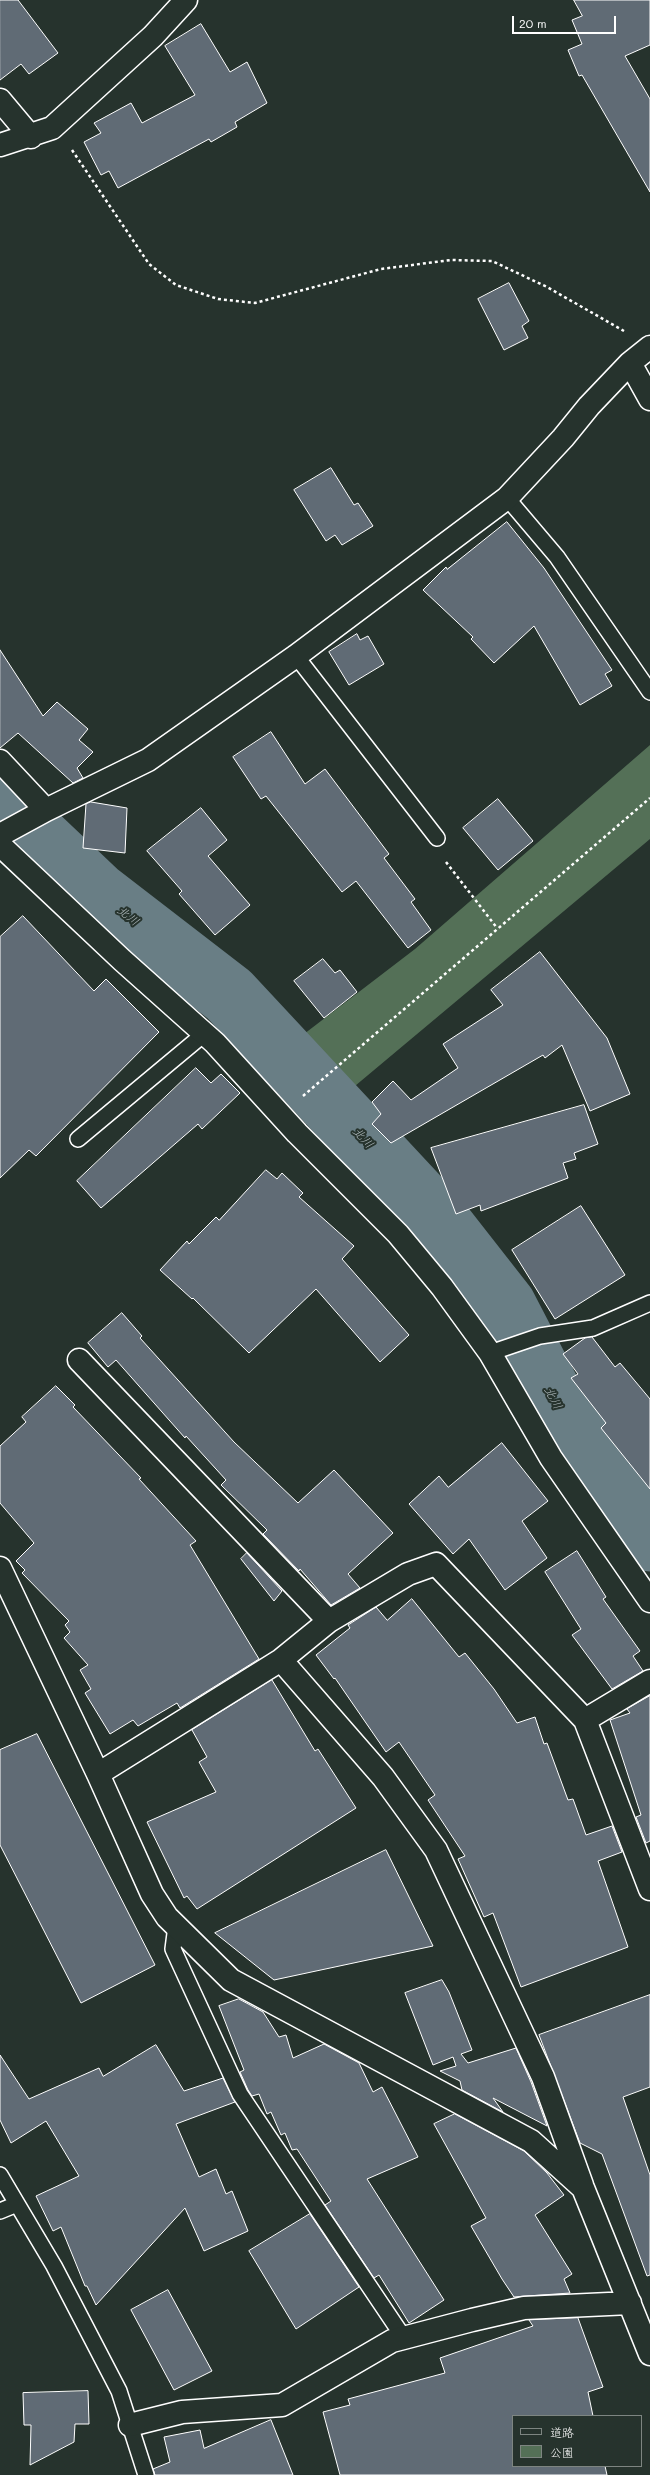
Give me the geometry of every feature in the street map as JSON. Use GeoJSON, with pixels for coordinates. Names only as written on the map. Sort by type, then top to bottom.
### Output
{"type":"FeatureCollection","features":[{"type":"Feature","properties":{"kind":"street"},"geometry":{"type":"LineString","coordinates":[[0,145],[52,128],[153,36],[186,0]]}},
{"type":"Feature","properties":{"kind":"street"},"geometry":{"type":"LineString","coordinates":[[0,100],[31,136]]}},
{"type":"Feature","properties":{"kind":"street"},"geometry":{"type":"LineString","coordinates":[[0,835],[46,810],[148,760],[296,656],[507,498],[563,438],[589,406],[630,363],[650,348]]}},
{"type":"Feature","properties":{"kind":"street"},"geometry":{"type":"LineString","coordinates":[[630,363],[650,399]]}},
{"type":"Feature","properties":{"kind":"street"},"geometry":{"type":"LineString","coordinates":[[0,761],[46,810]]}},
{"type":"Feature","properties":{"kind":"street"},"geometry":{"type":"LineString","coordinates":[[0,845],[122,960],[204,1034],[280,1115],[398,1234],[493,1352],[551,1458],[650,1601]]}},
{"type":"Feature","properties":{"kind":"street"},"geometry":{"type":"LineString","coordinates":[[79,1360],[329,1621]]}},
{"type":"Feature","properties":{"kind":"street"},"geometry":{"type":"LineString","coordinates":[[98,1774],[281,1660],[329,1621],[408,1574],[436,1564],[586,1720],[650,1889]]}},
{"type":"Feature","properties":{"kind":"street"},"geometry":{"type":"LineString","coordinates":[[0,1568],[98,1774],[152,1894],[167,1918],[231,1980],[531,2141],[583,2188]]}},
{"type":"Feature","properties":{"kind":"street"},"geometry":{"type":"LineString","coordinates":[[281,1660],[383,1777],[436,1850],[543,2077],[583,2188],[650,2354]]}},
{"type":"Feature","properties":{"kind":"street"},"geometry":{"type":"LineString","coordinates":[[586,1720],[650,1681]]}},
{"type":"Feature","properties":{"kind":"street"},"geometry":{"type":"LineString","coordinates":[[130,2425],[182,2412],[282,2405],[392,2340],[524,2308],[630,2302]]}},
{"type":"Feature","properties":{"kind":"lane"},"geometry":{"type":"LineString","coordinates":[[507,498],[557,557],[650,692]]}},
{"type":"Feature","properties":{"kind":"lane"},"geometry":{"type":"LineString","coordinates":[[296,656],[437,838]]}},
{"type":"Feature","properties":{"kind":"lane"},"geometry":{"type":"LineString","coordinates":[[78,1139],[204,1034]]}},
{"type":"Feature","properties":{"kind":"lane"},"geometry":{"type":"LineString","coordinates":[[493,1352],[540,1336],[593,1328],[650,1303]]}},
{"type":"Feature","properties":{"kind":"lane"},"geometry":{"type":"LineString","coordinates":[[176,1926],[173,1949],[240,2094],[404,2338]]}},
{"type":"Feature","properties":{"kind":"lane"},"geometry":{"type":"LineString","coordinates":[[0,2176],[54,2266],[119,2391],[146,2475]]}},
{"type":"Feature","properties":{"kind":"lane"},"geometry":{"type":"LineString","coordinates":[[0,2211],[18,2204]]}},
{"type":"Feature","properties":{"kind":"path"},"geometry":{"type":"LineString","coordinates":[[52,128],[80,158],[150,264],[176,285],[218,299],[256,303],[381,270],[451,260],[492,261],[547,287],[630,335]]}},
{"type":"Feature","properties":{"kind":"path"},"geometry":{"type":"LineString","coordinates":[[280,1115],[650,798]]}},
{"type":"Feature","properties":{"kind":"path"},"geometry":{"type":"LineString","coordinates":[[437,838],[438,851],[497,928]]}},
{"type":"Feature","properties":{"kind":"green space"},"geometry":{"type":"Polygon","coordinates":[[[650,745],[650,839],[349,1091],[304,1034],[415,949],[650,745]]]}},
{"type":"Feature","properties":{"kind":"building"},"geometry":{"type":"Polygon","coordinates":[[[0,0],[18,0],[58,53],[29,74],[21,64],[0,80],[0,0]]]}},
{"type":"Feature","properties":{"kind":"building"},"geometry":{"type":"Polygon","coordinates":[[[574,0],[650,0],[650,45],[625,56],[650,99],[650,192],[582,75],[579,76],[568,50],[582,44],[572,20],[582,16],[574,0]]]}},
{"type":"Feature","properties":{"kind":"building"},"geometry":{"type":"Polygon","coordinates":[[[201,24],[230,72],[247,62],[267,103],[235,122],[237,127],[211,142],[209,139],[118,188],[109,171],[101,175],[84,142],[101,133],[94,123],[131,103],[142,123],[195,95],[165,46],[201,24]]]}},
{"type":"Feature","properties":{"kind":"building"},"geometry":{"type":"Polygon","coordinates":[[[509,283],[529,321],[522,326],[528,338],[504,350],[478,299],[509,283]]]}},
{"type":"Feature","properties":{"kind":"building"},"geometry":{"type":"Polygon","coordinates":[[[331,468],[354,505],[358,503],[373,526],[342,545],[335,535],[326,541],[294,490],[331,468]]]}},
{"type":"Feature","properties":{"kind":"building"},"geometry":{"type":"Polygon","coordinates":[[[507,522],[544,568],[612,670],[605,674],[612,686],[580,705],[534,626],[494,663],[471,639],[473,637],[423,590],[446,567],[447,569],[507,522]]]}},
{"type":"Feature","properties":{"kind":"building"},"geometry":{"type":"Polygon","coordinates":[[[357,634],[360,640],[368,636],[384,664],[349,685],[329,652],[357,634]]]}},
{"type":"Feature","properties":{"kind":"building"},"geometry":{"type":"Polygon","coordinates":[[[0,650],[43,716],[57,702],[88,729],[79,740],[93,752],[77,768],[83,778],[73,783],[18,733],[0,748],[0,650]]]}},
{"type":"Feature","properties":{"kind":"building"},"geometry":{"type":"Polygon","coordinates":[[[271,732],[305,784],[325,769],[389,854],[384,858],[415,899],[411,902],[431,930],[408,948],[356,881],[342,892],[266,796],[261,799],[233,757],[271,732]]]}},
{"type":"Feature","properties":{"kind":"building"},"geometry":{"type":"Polygon","coordinates":[[[498,799],[533,841],[498,870],[463,828],[498,799]]]}},
{"type":"Feature","properties":{"kind":"building"},"geometry":{"type":"Polygon","coordinates":[[[91,802],[127,808],[125,853],[83,848],[86,804],[91,802]]]}},
{"type":"Feature","properties":{"kind":"building"},"geometry":{"type":"Polygon","coordinates":[[[201,808],[227,840],[208,856],[250,905],[215,935],[179,894],[182,891],[147,851],[201,808]]]}},
{"type":"Feature","properties":{"kind":"building"},"geometry":{"type":"Polygon","coordinates":[[[23,916],[94,991],[106,979],[159,1032],[36,1156],[29,1150],[0,1178],[0,937],[23,916]]]}},
{"type":"Feature","properties":{"kind":"building"},"geometry":{"type":"Polygon","coordinates":[[[540,952],[607,1038],[630,1094],[590,1111],[562,1045],[545,1058],[543,1055],[391,1143],[372,1124],[381,1114],[372,1102],[393,1081],[411,1100],[458,1068],[443,1044],[503,1005],[491,990],[540,952]]]}},
{"type":"Feature","properties":{"kind":"building"},"geometry":{"type":"Polygon","coordinates":[[[323,959],[335,973],[340,970],[357,992],[324,1018],[294,981],[323,959]]]}},
{"type":"Feature","properties":{"kind":"building"},"geometry":{"type":"Polygon","coordinates":[[[196,1068],[211,1083],[221,1074],[240,1093],[202,1129],[198,1124],[101,1208],[77,1181],[196,1068]]]}},
{"type":"Feature","properties":{"kind":"building"},"geometry":{"type":"Polygon","coordinates":[[[584,1105],[598,1144],[574,1153],[576,1159],[563,1163],[568,1178],[481,1211],[480,1205],[456,1214],[431,1148],[584,1105]]]}},
{"type":"Feature","properties":{"kind":"building"},"geometry":{"type":"Polygon","coordinates":[[[266,1170],[277,1179],[282,1173],[303,1193],[299,1197],[354,1246],[342,1259],[409,1335],[380,1362],[316,1289],[249,1353],[193,1298],[192,1299],[160,1270],[187,1241],[189,1244],[216,1217],[219,1220],[266,1170]]]}},
{"type":"Feature","properties":{"kind":"building"},"geometry":{"type":"Polygon","coordinates":[[[581,1206],[625,1275],[555,1319],[512,1250],[581,1206]]]}},
{"type":"Feature","properties":{"kind":"building"},"geometry":{"type":"Polygon","coordinates":[[[122,1313],[142,1336],[140,1338],[234,1442],[298,1503],[334,1470],[393,1533],[348,1574],[360,1588],[331,1605],[300,1569],[299,1571],[263,1534],[267,1530],[221,1485],[226,1480],[186,1436],[185,1438],[116,1360],[108,1367],[88,1343],[122,1313]]]}},
{"type":"Feature","properties":{"kind":"building"},"geometry":{"type":"Polygon","coordinates":[[[592,1337],[615,1367],[620,1363],[650,1399],[650,1489],[601,1428],[606,1423],[571,1378],[578,1374],[563,1354],[585,1338],[592,1337]]]}},
{"type":"Feature","properties":{"kind":"building"},"geometry":{"type":"Polygon","coordinates":[[[56,1386],[75,1405],[73,1407],[141,1478],[139,1479],[196,1541],[190,1545],[259,1659],[180,1708],[177,1703],[138,1726],[133,1720],[110,1734],[85,1693],[91,1689],[80,1670],[88,1665],[64,1638],[70,1632],[65,1625],[69,1621],[22,1573],[25,1570],[16,1561],[34,1543],[0,1503],[0,1446],[26,1422],[22,1417],[56,1386]]]}},
{"type":"Feature","properties":{"kind":"building"},"geometry":{"type":"Polygon","coordinates":[[[502,1443],[548,1501],[522,1521],[547,1558],[505,1590],[469,1539],[453,1554],[409,1504],[439,1476],[448,1487],[502,1443]]]}},
{"type":"Feature","properties":{"kind":"building"},"geometry":{"type":"Polygon","coordinates":[[[577,1551],[606,1597],[603,1599],[640,1651],[633,1656],[643,1671],[612,1689],[572,1635],[581,1629],[545,1572],[577,1551]]]}},
{"type":"Feature","properties":{"kind":"building"},"geometry":{"type":"Polygon","coordinates":[[[247,1553],[282,1591],[274,1601],[241,1559],[247,1553]]]}},
{"type":"Feature","properties":{"kind":"building"},"geometry":{"type":"Polygon","coordinates":[[[412,1599],[459,1657],[465,1653],[494,1689],[517,1723],[535,1717],[544,1744],[547,1743],[568,1800],[573,1799],[586,1835],[612,1826],[622,1852],[598,1861],[628,1947],[521,1987],[493,1913],[484,1917],[458,1859],[465,1856],[428,1800],[435,1795],[399,1742],[386,1752],[335,1678],[334,1679],[316,1655],[350,1628],[348,1625],[376,1607],[387,1620],[412,1599]]]}},
{"type":"Feature","properties":{"kind":"building"},"geometry":{"type":"Polygon","coordinates":[[[272,1680],[315,1751],[318,1749],[356,1808],[197,1909],[187,1896],[184,1898],[147,1822],[216,1792],[199,1762],[207,1757],[192,1730],[272,1680]]]}},
{"type":"Feature","properties":{"kind":"building"},"geometry":{"type":"Polygon","coordinates":[[[650,1696],[650,1841],[646,1843],[636,1817],[641,1815],[610,1720],[630,1713],[627,1709],[650,1696]]]}},
{"type":"Feature","properties":{"kind":"building"},"geometry":{"type":"Polygon","coordinates":[[[37,1734],[155,1965],[81,2003],[0,1845],[0,1750],[37,1734]]]}},
{"type":"Feature","properties":{"kind":"building"},"geometry":{"type":"Polygon","coordinates":[[[386,1850],[433,1946],[274,1980],[215,1933],[386,1850]]]}},
{"type":"Feature","properties":{"kind":"building"},"geometry":{"type":"Polygon","coordinates":[[[442,1980],[449,1992],[472,2050],[461,2054],[468,2063],[516,2048],[531,2082],[547,2126],[493,2098],[503,2112],[462,2090],[460,2081],[440,2071],[456,2066],[453,2057],[433,2065],[405,1993],[442,1980]]]}},
{"type":"Feature","properties":{"kind":"building"},"geometry":{"type":"Polygon","coordinates":[[[650,1995],[650,2087],[623,2097],[650,2175],[650,2275],[647,2276],[602,2154],[580,2143],[539,2035],[650,1995]]]}},
{"type":"Feature","properties":{"kind":"building"},"geometry":{"type":"Polygon","coordinates":[[[239,1999],[263,2012],[279,2037],[286,2035],[293,2058],[324,2044],[359,2063],[373,2092],[382,2087],[418,2157],[367,2179],[444,2300],[409,2323],[379,2275],[374,2278],[325,2205],[331,2201],[297,2149],[292,2150],[285,2133],[281,2135],[271,2112],[267,2114],[259,2094],[252,2096],[248,2090],[240,2072],[244,2070],[219,2006],[239,1999]]]}},
{"type":"Feature","properties":{"kind":"building"},"geometry":{"type":"Polygon","coordinates":[[[156,2045],[184,2091],[223,2078],[235,2102],[176,2124],[199,2177],[216,2169],[226,2194],[232,2191],[248,2231],[204,2251],[185,2208],[96,2305],[87,2286],[85,2286],[61,2227],[53,2231],[36,2196],[79,2176],[46,2121],[11,2143],[0,2120],[0,2055],[29,2099],[99,2068],[103,2076],[156,2045]]]}},
{"type":"Feature","properties":{"kind":"building"},"geometry":{"type":"Polygon","coordinates":[[[455,2114],[524,2151],[547,2173],[564,2195],[535,2215],[572,2274],[564,2279],[570,2293],[514,2297],[502,2279],[471,2226],[486,2218],[434,2124],[455,2114]]]}},
{"type":"Feature","properties":{"kind":"building"},"geometry":{"type":"Polygon","coordinates":[[[310,2214],[359,2287],[296,2329],[249,2251],[310,2214]]]}},
{"type":"Feature","properties":{"kind":"building"},"geometry":{"type":"Polygon","coordinates":[[[168,2290],[212,2371],[174,2390],[131,2310],[168,2290]]]}},
{"type":"Feature","properties":{"kind":"building"},"geometry":{"type":"Polygon","coordinates":[[[578,2318],[603,2387],[588,2392],[593,2415],[512,2415],[512,2467],[605,2467],[607,2475],[340,2475],[323,2412],[350,2405],[348,2399],[445,2373],[440,2358],[533,2326],[529,2320],[578,2318]]]}},
{"type":"Feature","properties":{"kind":"building"},"geometry":{"type":"Polygon","coordinates":[[[88,2391],[89,2424],[75,2424],[74,2442],[30,2465],[31,2425],[24,2425],[23,2393],[88,2391]]]}},
{"type":"Feature","properties":{"kind":"building"},"geometry":{"type":"Polygon","coordinates":[[[271,2420],[293,2475],[155,2475],[153,2469],[170,2462],[164,2437],[200,2430],[204,2448],[271,2420]]]}},
{"type":"Feature","properties":{"kind":"waterway","name":"北川"},"geometry":{"type":"LineString","coordinates":[[0,801],[98,894],[229,995],[433,1214],[505,1306],[559,1410],[650,1540]]}}]}
